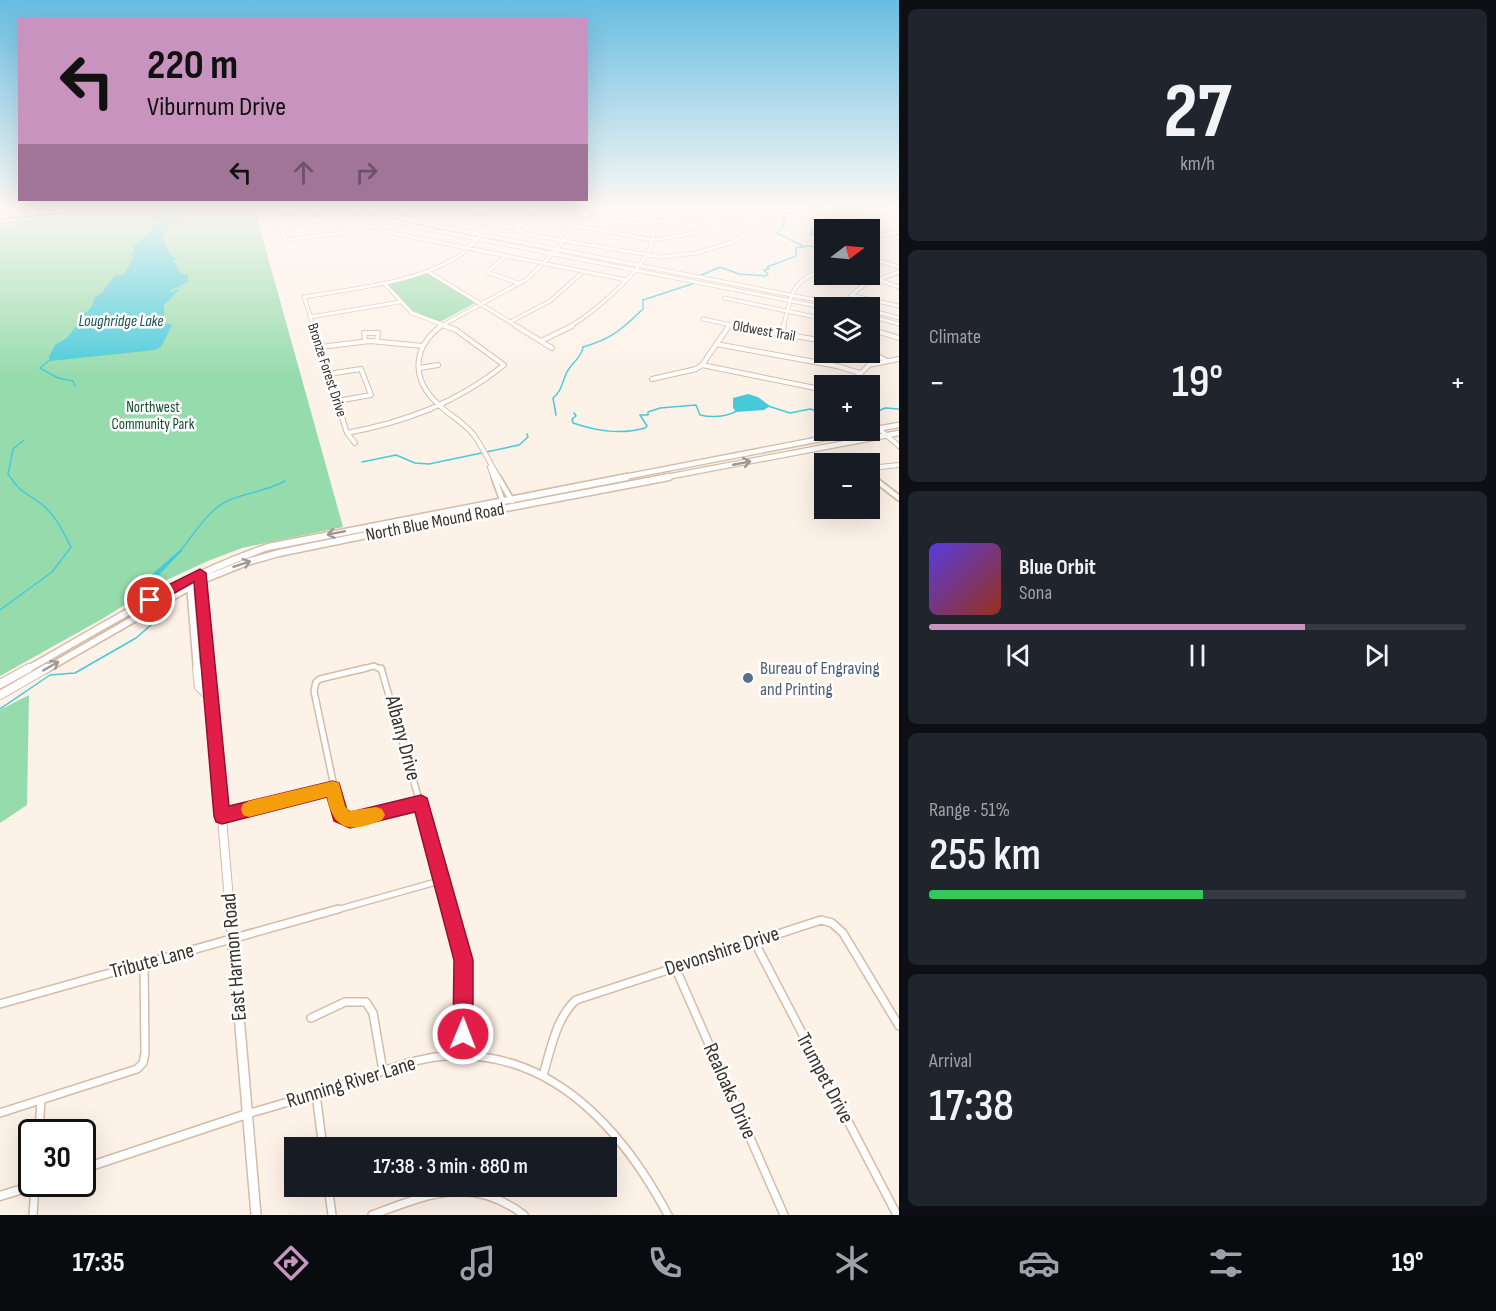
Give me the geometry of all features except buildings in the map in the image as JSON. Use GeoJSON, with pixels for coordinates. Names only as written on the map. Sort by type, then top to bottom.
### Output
{"type":"FeatureCollection","features":[{"type":"Feature","properties":{"kind":"main road","name":"North Blue Mound Road"},"geometry":{"type":"LineString","coordinates":[[880,428],[899,425]]}},
{"type":"Feature","properties":{"kind":"main road","name":"North Blue Mound Road"},"geometry":{"type":"LineString","coordinates":[[0,695],[168,594],[268,547],[504,502],[513,503],[899,433]]}},
{"type":"Feature","properties":{"kind":"main road","name":"North Blue Mound Road"},"geometry":{"type":"LineString","coordinates":[[200,577],[279,553],[815,441]]}},
{"type":"Feature","properties":{"kind":"main road","name":"East Harmon Road"},"geometry":{"type":"LineString","coordinates":[[200,577],[255,1215]]}},
{"type":"Feature","properties":{"kind":"main road","name":"East Harmon Road"},"geometry":{"type":"LineString","coordinates":[[190,582],[198,687],[211,698]]}},
{"type":"Feature","properties":{"kind":"main road","name":"North Blue Mound Road"},"geometry":{"type":"LineString","coordinates":[[0,684],[136,613]]}},
{"type":"Feature","properties":{"kind":"street"},"geometry":{"type":"LineString","coordinates":[[347,433],[404,421],[477,387],[504,365],[456,330],[416,315],[400,302],[384,283],[446,264]]}},
{"type":"Feature","properties":{"kind":"street"},"geometry":{"type":"LineString","coordinates":[[497,264],[487,272],[520,284]]}},
{"type":"Feature","properties":{"kind":"street"},"geometry":{"type":"LineString","coordinates":[[504,502],[479,443],[469,429],[426,390],[419,368],[423,346],[440,324],[520,284],[542,264]]}},
{"type":"Feature","properties":{"kind":"street"},"geometry":{"type":"LineString","coordinates":[[547,264],[627,280]]}},
{"type":"Feature","properties":{"kind":"street"},"geometry":{"type":"LineString","coordinates":[[619,264],[814,299]]}},
{"type":"Feature","properties":{"kind":"street"},"geometry":{"type":"LineString","coordinates":[[541,341],[575,325],[597,310],[627,280],[639,264]]}},
{"type":"Feature","properties":{"kind":"street"},"geometry":{"type":"LineString","coordinates":[[884,264],[899,270]]}},
{"type":"Feature","properties":{"kind":"street"},"geometry":{"type":"LineString","coordinates":[[636,267],[814,305]]}},
{"type":"Feature","properties":{"kind":"street"},"geometry":{"type":"LineString","coordinates":[[880,279],[899,270]]}},
{"type":"Feature","properties":{"kind":"street"},"geometry":{"type":"LineString","coordinates":[[427,271],[552,348]]}},
{"type":"Feature","properties":{"kind":"street"},"geometry":{"type":"LineString","coordinates":[[510,322],[554,300],[572,286],[584,271]]}},
{"type":"Feature","properties":{"kind":"street"},"geometry":{"type":"LineString","coordinates":[[781,334],[796,285],[802,279],[814,274]]}},
{"type":"Feature","properties":{"kind":"street"},"geometry":{"type":"LineString","coordinates":[[880,281],[899,287]]}},
{"type":"Feature","properties":{"kind":"street","name":"Bronze Forest Drive"},"geometry":{"type":"LineString","coordinates":[[355,443],[347,433],[304,299],[305,296],[384,283]]}},
{"type":"Feature","properties":{"kind":"street"},"geometry":{"type":"LineString","coordinates":[[864,285],[851,295],[899,306]]}},
{"type":"Feature","properties":{"kind":"street"},"geometry":{"type":"LineString","coordinates":[[724,298],[814,317]]}},
{"type":"Feature","properties":{"kind":"street"},"geometry":{"type":"LineString","coordinates":[[310,317],[400,302]]}},
{"type":"Feature","properties":{"kind":"street"},"geometry":{"type":"LineString","coordinates":[[880,313],[899,318]]}},
{"type":"Feature","properties":{"kind":"street","name":"Oldwest Trail"},"geometry":{"type":"LineString","coordinates":[[703,319],[814,339]]}},
{"type":"Feature","properties":{"kind":"street"},"geometry":{"type":"LineString","coordinates":[[880,319],[899,324]]}},
{"type":"Feature","properties":{"kind":"street"},"geometry":{"type":"LineString","coordinates":[[651,378],[687,372],[702,365],[729,325]]}},
{"type":"Feature","properties":{"kind":"street"},"geometry":{"type":"LineString","coordinates":[[365,341],[364,333],[371,332],[378,333],[377,341]]}},
{"type":"Feature","properties":{"kind":"street"},"geometry":{"type":"LineString","coordinates":[[880,332],[899,338]]}},
{"type":"Feature","properties":{"kind":"street"},"geometry":{"type":"LineString","coordinates":[[320,347],[365,341],[423,346]]}},
{"type":"Feature","properties":{"kind":"street"},"geometry":{"type":"LineString","coordinates":[[716,344],[837,366],[860,373],[869,365],[899,359]]}},
{"type":"Feature","properties":{"kind":"street"},"geometry":{"type":"LineString","coordinates":[[880,357],[887,361]]}},
{"type":"Feature","properties":{"kind":"street"},"geometry":{"type":"LineString","coordinates":[[419,368],[438,365]]}},
{"type":"Feature","properties":{"kind":"street"},"geometry":{"type":"LineString","coordinates":[[702,365],[814,388]]}},
{"type":"Feature","properties":{"kind":"street"},"geometry":{"type":"LineString","coordinates":[[328,374],[361,369],[371,395],[337,401]]}},
{"type":"Feature","properties":{"kind":"street"},"geometry":{"type":"LineString","coordinates":[[880,430],[899,446]]}},
{"type":"Feature","properties":{"kind":"street"},"geometry":{"type":"LineString","coordinates":[[489,464],[513,503]]}},
{"type":"Feature","properties":{"kind":"street"},"geometry":{"type":"LineString","coordinates":[[880,467],[899,465]]}},
{"type":"Feature","properties":{"kind":"street"},"geometry":{"type":"LineString","coordinates":[[880,484],[899,498]]}},
{"type":"Feature","properties":{"kind":"street","name":"Albany Drive"},"geometry":{"type":"LineString","coordinates":[[333,788],[314,691],[316,682],[324,677],[374,666],[381,668],[443,880],[463,960],[462,1055]]}},
{"type":"Feature","properties":{"kind":"street"},"geometry":{"type":"LineString","coordinates":[[222,816],[333,788],[340,815],[350,820],[421,803]]}},
{"type":"Feature","properties":{"kind":"street","name":"Tribute Lane"},"geometry":{"type":"LineString","coordinates":[[0,1004],[443,880]]}},
{"type":"Feature","properties":{"kind":"street","name":"Devonshire Drive"},"geometry":{"type":"LineString","coordinates":[[543,1075],[561,1019],[570,1004],[581,997],[821,920],[832,923],[843,933],[899,1026]]}},
{"type":"Feature","properties":{"kind":"street","name":"Trumpet Drive"},"geometry":{"type":"LineString","coordinates":[[754,941],[897,1215]]}},
{"type":"Feature","properties":{"kind":"street"},"geometry":{"type":"LineString","coordinates":[[0,1113],[128,1073],[143,1063],[145,1053],[144,963]]}},
{"type":"Feature","properties":{"kind":"street","name":"Realoaks Drive"},"geometry":{"type":"LineString","coordinates":[[675,967],[784,1215]]}},
{"type":"Feature","properties":{"kind":"street"},"geometry":{"type":"LineString","coordinates":[[311,1017],[328,1008],[356,1000],[366,1002],[372,1012],[383,1071]]}},
{"type":"Feature","properties":{"kind":"street","name":"Running River Lane"},"geometry":{"type":"LineString","coordinates":[[96,1164],[383,1071],[421,1060],[462,1055],[501,1060],[543,1075],[585,1103],[623,1142],[657,1191],[668,1215]]}},
{"type":"Feature","properties":{"kind":"street"},"geometry":{"type":"LineString","coordinates":[[316,1094],[322,1137]]}},
{"type":"Feature","properties":{"kind":"street"},"geometry":{"type":"LineString","coordinates":[[40,1119],[41,1100]]}},
{"type":"Feature","properties":{"kind":"street"},"geometry":{"type":"LineString","coordinates":[[0,1196],[18,1190]]}},
{"type":"Feature","properties":{"kind":"street"},"geometry":{"type":"LineString","coordinates":[[372,1215],[427,1196],[475,1191],[497,1199],[524,1215]]}},
{"type":"Feature","properties":{"kind":"street"},"geometry":{"type":"LineString","coordinates":[[33,1215],[35,1197]]}},
{"type":"Feature","properties":{"kind":"street"},"geometry":{"type":"LineString","coordinates":[[330,1197],[332,1215]]}},
{"type":"Feature","properties":{"kind":"green space","name":"Northwest Community Park"},"geometry":{"type":"Polygon","coordinates":[[[0,264],[270,264],[343,527],[242,548],[208,561],[160,583],[102,619],[0,676],[0,264]]]}},
{"type":"Feature","properties":{"kind":"green space"},"geometry":{"type":"Polygon","coordinates":[[[427,274],[475,303],[440,322],[411,310],[388,284],[427,274]]]}},
{"type":"Feature","properties":{"kind":"green space"},"geometry":{"type":"Polygon","coordinates":[[[29,695],[27,805],[0,823],[0,710],[29,695]]]}},
{"type":"Feature","properties":{"kind":"water","name":"Loughridge Lake"},"geometry":{"type":"Polygon","coordinates":[[[130,264],[174,264],[180,272],[188,275],[188,282],[169,291],[173,292],[177,289],[178,291],[164,305],[164,316],[154,319],[158,321],[163,319],[165,323],[172,325],[161,347],[155,350],[50,361],[49,357],[55,345],[67,338],[81,319],[79,316],[86,313],[95,297],[102,293],[115,275],[124,275],[130,264]]]}},
{"type":"Feature","properties":{"kind":"water"},"geometry":{"type":"Polygon","coordinates":[[[748,394],[758,397],[770,406],[764,410],[736,412],[733,408],[733,398],[748,394]]]}},
{"type":"Feature","properties":{"kind":"water"},"geometry":{"type":"Polygon","coordinates":[[[181,549],[183,550],[155,579],[161,604],[150,627],[154,597],[150,576],[181,549]]]}},
{"type":"Feature","properties":{"kind":"waterway"},"geometry":{"type":"LineString","coordinates":[[699,276],[720,267],[739,274],[766,276],[768,274],[764,270],[776,264]]}},
{"type":"Feature","properties":{"kind":"waterway"},"geometry":{"type":"LineString","coordinates":[[556,415],[553,398],[583,347],[609,337],[622,328],[643,309],[643,300],[695,283]]}},
{"type":"Feature","properties":{"kind":"waterway"},"geometry":{"type":"LineString","coordinates":[[50,360],[40,368],[58,378],[73,381],[75,386]]}},
{"type":"Feature","properties":{"kind":"waterway"},"geometry":{"type":"LineString","coordinates":[[574,413],[576,416],[572,419],[573,423],[618,432],[645,428],[647,426],[640,415],[648,415],[648,412],[660,408],[696,405],[700,415],[710,416],[723,416],[737,411]]}},
{"type":"Feature","properties":{"kind":"waterway"},"geometry":{"type":"LineString","coordinates":[[768,406],[790,413],[814,410]]}},
{"type":"Feature","properties":{"kind":"waterway"},"geometry":{"type":"LineString","coordinates":[[880,410],[885,408],[899,409]]}},
{"type":"Feature","properties":{"kind":"waterway"},"geometry":{"type":"LineString","coordinates":[[362,462],[396,455],[415,463],[429,464],[519,445],[528,437],[527,434]]}},
{"type":"Feature","properties":{"kind":"waterway"},"geometry":{"type":"LineString","coordinates":[[0,610],[52,572],[71,547],[50,512],[19,488],[8,474],[13,449],[24,440]]}},
{"type":"Feature","properties":{"kind":"waterway"},"geometry":{"type":"LineString","coordinates":[[181,550],[202,523],[220,505],[285,481]]}},
{"type":"Feature","properties":{"kind":"waterway"},"geometry":{"type":"LineString","coordinates":[[0,709],[50,675],[75,673],[136,638],[151,625]]}},
{"type":"Feature","properties":{"kind":"slow traffic"},"geometry":{"type":"LineString","coordinates":[[249,809],[333,788],[337,809],[345,819],[356,820],[376,815]]}},
{"type":"Feature","properties":{"kind":"place","name":"Bureau of Engraving and Printing"},"geometry":{"type":"Point","coordinates":[748,678]}},
{"type":"Feature","properties":{"kind":"route"},"geometry":{"type":"LineString","coordinates":[[150,600],[200,573],[222,816],[333,788],[340,815],[350,820],[421,803],[461,948],[464,971],[463,1034]]}}]}
